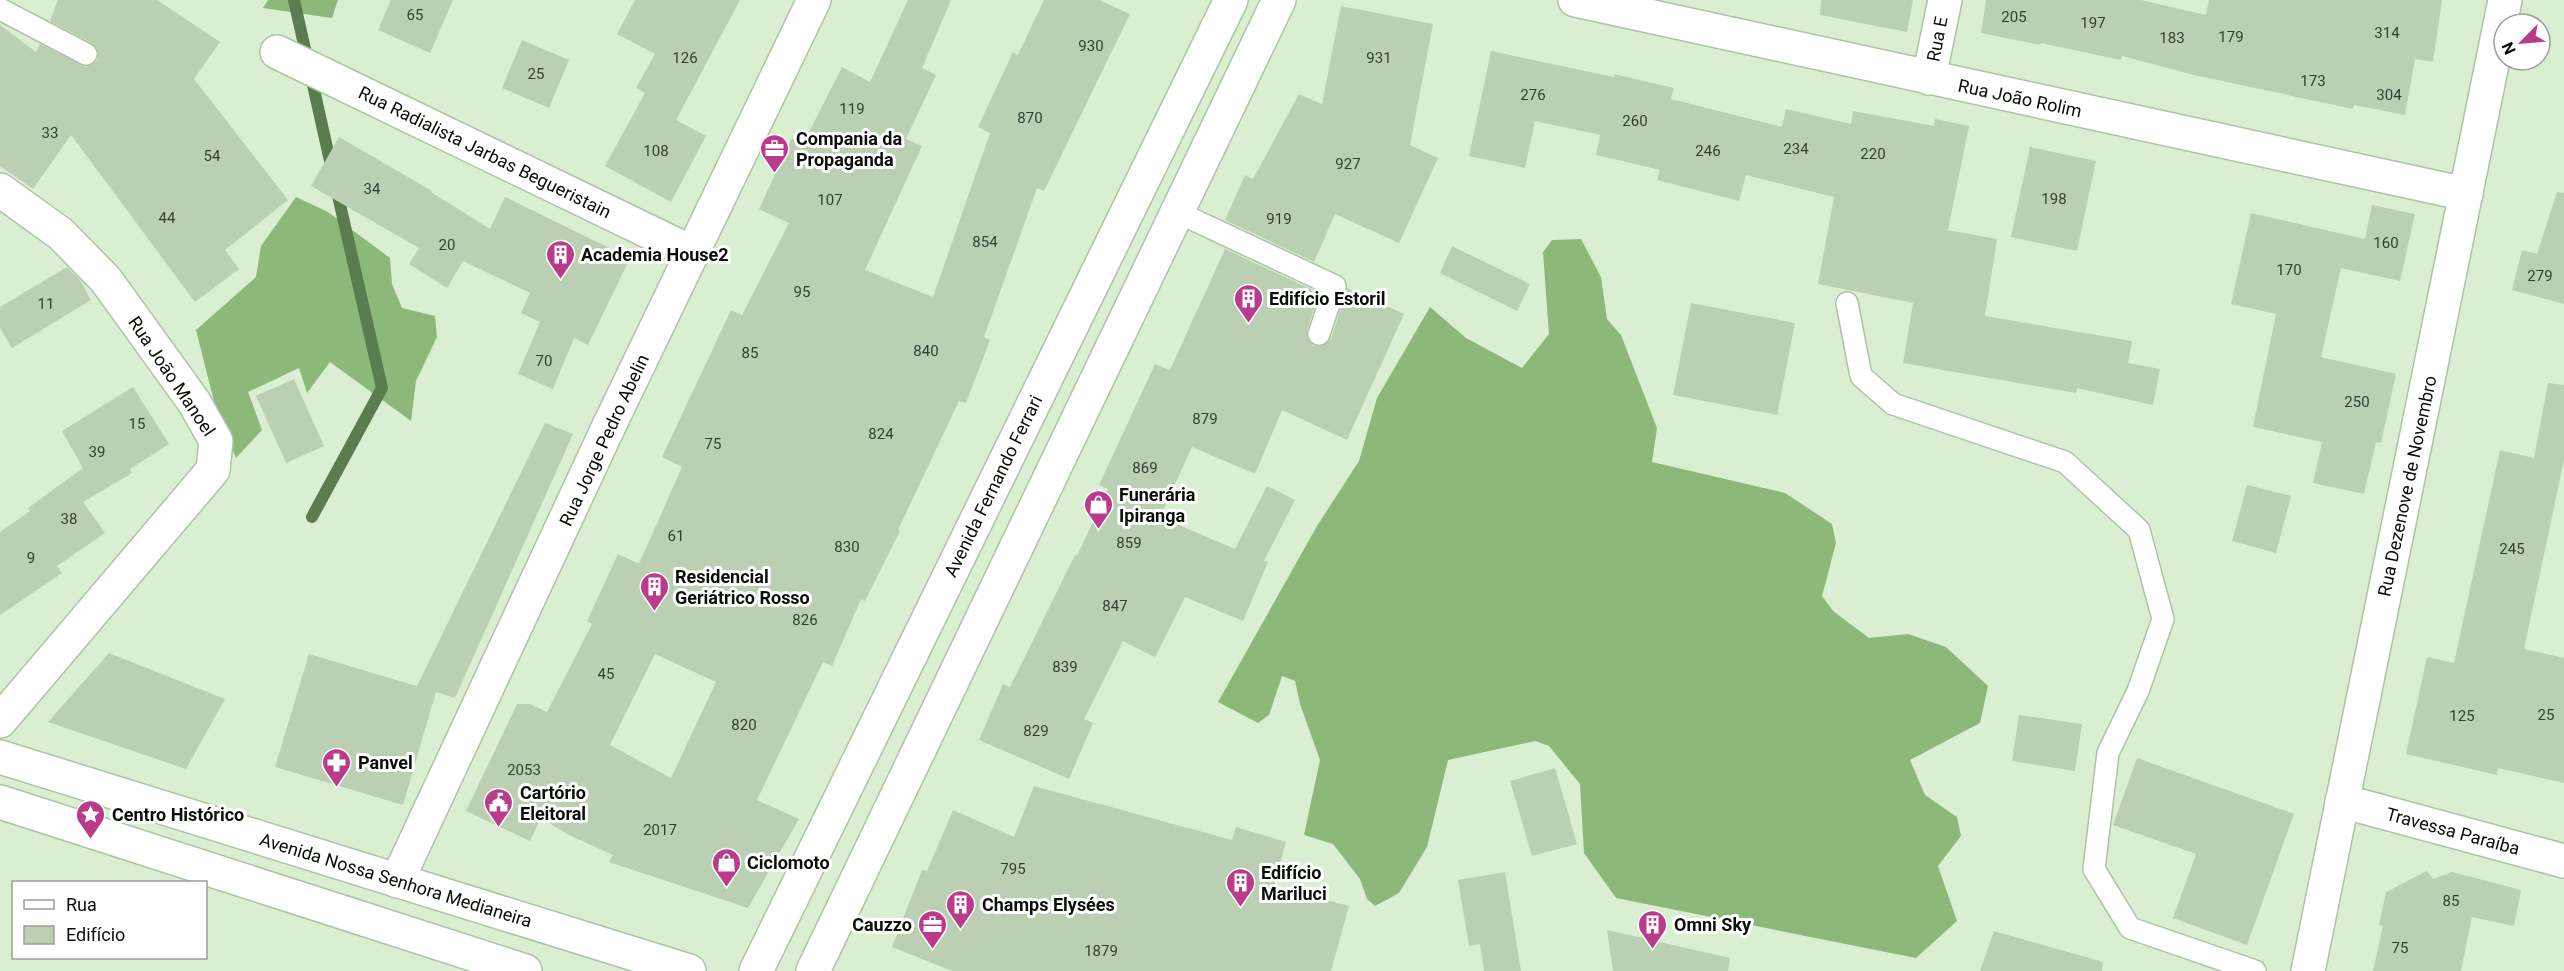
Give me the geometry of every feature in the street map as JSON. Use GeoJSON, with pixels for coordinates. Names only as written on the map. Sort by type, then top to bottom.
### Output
{"type":"FeatureCollection","features":[{"type":"Feature","properties":{"kind":"street","name":"Rua Jorge Pedro Abelin"},"geometry":{"type":"LineString","coordinates":[[397,881],[608,428],[814,0]]}},
{"type":"Feature","properties":{"kind":"street","name":"Avenida Fernando Ferrari"},"geometry":{"type":"LineString","coordinates":[[756,971],[1231,0]]}},
{"type":"Feature","properties":{"kind":"street"},"geometry":{"type":"LineString","coordinates":[[813,971],[1279,0]]}},
{"type":"Feature","properties":{"kind":"street","name":"Rua João Rolim"},"geometry":{"type":"LineString","coordinates":[[1575,0],[2466,194]]}},
{"type":"Feature","properties":{"kind":"street","name":"Rua E"},"geometry":{"type":"LineString","coordinates":[[1929,78],[1945,0]]}},
{"type":"Feature","properties":{"kind":"street","name":"Rua Dezenove de Novembro"},"geometry":{"type":"LineString","coordinates":[[2308,971],[2505,0]]}},
{"type":"Feature","properties":{"kind":"street","name":"Rua Radialista Jarbas Begueristain"},"geometry":{"type":"LineString","coordinates":[[277,52],[693,253]]}},
{"type":"Feature","properties":{"kind":"street","name":"Rua João Manoel"},"geometry":{"type":"LineString","coordinates":[[0,190],[61,234],[106,280],[194,402],[216,441],[213,470],[0,721]]}},
{"type":"Feature","properties":{"kind":"street","name":"Avenida Nossa Senhora Medianeira"},"geometry":{"type":"LineString","coordinates":[[0,757],[689,971]]}},
{"type":"Feature","properties":{"kind":"street","name":"Travessa Paraíba"},"geometry":{"type":"LineString","coordinates":[[2342,801],[2564,861]]}},
{"type":"Feature","properties":{"kind":"street"},"geometry":{"type":"LineString","coordinates":[[0,802],[525,971]]}},
{"type":"Feature","properties":{"kind":"lane"},"geometry":{"type":"LineString","coordinates":[[0,9],[86,54]]}},
{"type":"Feature","properties":{"kind":"lane"},"geometry":{"type":"LineString","coordinates":[[1177,212],[1335,286],[1319,334]]}},
{"type":"Feature","properties":{"kind":"lane"},"geometry":{"type":"LineString","coordinates":[[1847,303],[1862,376],[1893,404],[2065,462],[2139,530],[2163,619],[2138,691],[2108,753],[2094,869],[2130,928],[2255,971]]}},
{"type":"Feature","properties":{"kind":"green space"},"geometry":{"type":"Polygon","coordinates":[[[268,0],[338,0],[332,18],[263,8],[268,0]]]}},
{"type":"Feature","properties":{"kind":"green space"},"geometry":{"type":"Polygon","coordinates":[[[296,197],[328,212],[390,258],[392,284],[402,308],[435,316],[437,337],[416,381],[411,421],[330,362],[307,393],[299,368],[248,392],[262,430],[236,458],[217,413],[196,330],[256,277],[261,246],[296,197]]]}},
{"type":"Feature","properties":{"kind":"green space"},"geometry":{"type":"Polygon","coordinates":[[[1581,239],[1601,277],[1607,319],[1621,335],[1657,428],[1652,462],[1785,493],[1832,524],[1836,543],[1822,596],[1833,611],[1869,638],[1908,634],[1946,647],[1988,686],[1980,723],[1910,760],[1925,795],[1957,817],[1961,836],[1938,866],[1957,921],[1916,958],[1616,898],[1584,853],[1580,784],[1549,746],[1535,741],[1448,760],[1427,847],[1399,893],[1375,906],[1367,899],[1360,879],[1333,844],[1304,835],[1320,760],[1300,704],[1295,681],[1282,676],[1269,715],[1258,723],[1218,702],[1317,526],[1359,461],[1377,398],[1430,307],[1466,338],[1522,368],[1549,334],[1543,252],[1552,240],[1581,239]]]}},
{"type":"Feature","properties":{"kind":"building"},"geometry":{"type":"Polygon","coordinates":[[[58,0],[157,0],[220,42],[194,79],[288,200],[225,250],[239,269],[195,302],[71,135],[33,189],[0,166],[0,25],[36,52],[40,44],[86,67],[98,59],[97,48],[92,43],[50,21],[58,0]]]}},
{"type":"Feature","properties":{"kind":"building"},"geometry":{"type":"Polygon","coordinates":[[[391,0],[453,0],[430,53],[378,30],[391,0]]]}},
{"type":"Feature","properties":{"kind":"building"},"geometry":{"type":"Polygon","coordinates":[[[635,0],[740,0],[676,120],[706,136],[671,202],[605,166],[645,93],[636,88],[655,54],[617,34],[635,0]]]}},
{"type":"Feature","properties":{"kind":"building"},"geometry":{"type":"Polygon","coordinates":[[[908,0],[951,0],[922,68],[936,75],[906,139],[922,146],[865,270],[933,297],[990,133],[978,127],[1013,52],[1018,55],[1044,0],[1099,0],[1130,14],[1044,191],[1037,188],[984,337],[990,340],[966,403],[959,401],[898,530],[900,531],[865,601],[861,599],[832,666],[823,662],[757,800],[799,819],[748,908],[609,862],[613,855],[569,835],[541,818],[530,841],[466,811],[517,704],[530,704],[547,712],[592,624],[587,621],[618,554],[639,564],[682,467],[662,457],[731,310],[742,315],[789,223],[759,209],[792,138],[803,144],[842,67],[870,82],[908,0]],[[655,654],[610,745],[671,778],[716,682],[655,654]]]}},
{"type":"Feature","properties":{"kind":"building"},"geometry":{"type":"Polygon","coordinates":[[[1821,0],[1913,0],[1907,32],[1820,15],[1821,0]]]}},
{"type":"Feature","properties":{"kind":"building"},"geometry":{"type":"Polygon","coordinates":[[[1986,0],[2141,0],[2206,15],[2209,0],[2442,0],[2433,62],[2415,59],[2405,115],[2354,105],[2353,109],[2194,75],[2122,56],[2121,60],[1981,33],[1986,0]]]}},
{"type":"Feature","properties":{"kind":"building"},"geometry":{"type":"Polygon","coordinates":[[[1341,6],[1433,24],[1410,145],[1438,158],[1399,243],[1335,214],[1314,262],[1225,220],[1245,175],[1253,179],[1299,94],[1322,104],[1341,6]]]}},
{"type":"Feature","properties":{"kind":"building"},"geometry":{"type":"Polygon","coordinates":[[[522,40],[569,60],[549,108],[502,88],[522,40]]]}},
{"type":"Feature","properties":{"kind":"building"},"geometry":{"type":"Polygon","coordinates":[[[1491,51],[1614,77],[1614,74],[1674,88],[1671,99],[1782,127],[1786,109],[1851,124],[1853,111],[1934,126],[1935,119],[1969,126],[1948,230],[1997,239],[1985,316],[2132,341],[2128,363],[2160,369],[2153,405],[2077,388],[2076,393],[1903,363],[1913,303],[1818,284],[1834,197],[1746,175],[1739,201],[1657,180],[1660,170],[1596,155],[1600,135],[1535,121],[1525,168],[1469,156],[1491,51]]]}},
{"type":"Feature","properties":{"kind":"building"},"geometry":{"type":"Polygon","coordinates":[[[339,137],[432,191],[490,229],[505,197],[630,258],[588,345],[574,338],[553,389],[518,374],[540,322],[521,313],[530,293],[463,261],[447,288],[409,264],[419,248],[311,186],[339,137]]]}},
{"type":"Feature","properties":{"kind":"building"},"geometry":{"type":"Polygon","coordinates":[[[2030,147],[2096,161],[2077,251],[2011,237],[2030,147]]]}},
{"type":"Feature","properties":{"kind":"building"},"geometry":{"type":"Polygon","coordinates":[[[2557,192],[2564,193],[2564,304],[2512,290],[2522,250],[2537,254],[2557,192]]]}},
{"type":"Feature","properties":{"kind":"building"},"geometry":{"type":"Polygon","coordinates":[[[2372,205],[2415,214],[2400,281],[2341,268],[2321,357],[2396,374],[2381,443],[2376,442],[2364,494],[2313,483],[2322,442],[2253,427],[2276,314],[2231,304],[2251,213],[2365,239],[2372,205]]]}},
{"type":"Feature","properties":{"kind":"building"},"geometry":{"type":"Polygon","coordinates":[[[1452,246],[1530,284],[1517,311],[1440,273],[1452,246]]]}},
{"type":"Feature","properties":{"kind":"building"},"geometry":{"type":"Polygon","coordinates":[[[1225,249],[1319,293],[1307,331],[1307,337],[1314,346],[1322,346],[1331,339],[1347,288],[1404,314],[1347,440],[1282,410],[1255,474],[1192,447],[1160,517],[1235,549],[1267,486],[1295,500],[1264,561],[1268,562],[1243,621],[1185,597],[1155,657],[1123,641],[1084,719],[1093,723],[1069,779],[979,740],[1003,684],[1010,687],[1075,555],[1077,556],[1108,489],[1099,485],[1155,364],[1170,370],[1225,249]]]}},
{"type":"Feature","properties":{"kind":"building"},"geometry":{"type":"Polygon","coordinates":[[[67,267],[80,280],[91,300],[12,348],[0,328],[0,307],[67,267]]]}},
{"type":"Feature","properties":{"kind":"building"},"geometry":{"type":"Polygon","coordinates":[[[1691,303],[1795,323],[1777,415],[1673,395],[1691,303]]]}},
{"type":"Feature","properties":{"kind":"building"},"geometry":{"type":"Polygon","coordinates":[[[294,379],[324,446],[286,463],[256,396],[294,379]]]}},
{"type":"Feature","properties":{"kind":"building"},"geometry":{"type":"Polygon","coordinates":[[[2548,383],[2564,385],[2564,460],[2524,649],[2564,658],[2564,783],[2498,768],[2497,775],[2406,754],[2427,657],[2454,663],[2500,450],[2534,458],[2548,383]]]}},
{"type":"Feature","properties":{"kind":"building"},"geometry":{"type":"Polygon","coordinates":[[[133,387],[169,444],[130,469],[132,473],[83,502],[105,533],[57,566],[62,573],[0,615],[0,532],[30,511],[28,508],[83,468],[62,431],[133,387]]]}},
{"type":"Feature","properties":{"kind":"building"},"geometry":{"type":"Polygon","coordinates":[[[545,423],[573,434],[455,698],[436,692],[403,805],[275,767],[309,654],[420,687],[417,686],[545,423]]]}},
{"type":"Feature","properties":{"kind":"building"},"geometry":{"type":"Polygon","coordinates":[[[2247,485],[2291,496],[2276,553],[2232,541],[2247,485]]]}},
{"type":"Feature","properties":{"kind":"building"},"geometry":{"type":"Polygon","coordinates":[[[109,653],[225,699],[186,769],[48,722],[109,653]]]}},
{"type":"Feature","properties":{"kind":"building"},"geometry":{"type":"Polygon","coordinates":[[[2019,715],[2082,724],[2075,771],[2012,761],[2019,715]]]}},
{"type":"Feature","properties":{"kind":"building"},"geometry":{"type":"Polygon","coordinates":[[[2137,758],[2294,814],[2247,945],[2173,918],[2196,854],[2113,825],[2137,758]]]}},
{"type":"Feature","properties":{"kind":"building"},"geometry":{"type":"Polygon","coordinates":[[[1555,768],[1577,844],[1532,856],[1510,781],[1555,768]]]}},
{"type":"Feature","properties":{"kind":"building"},"geometry":{"type":"Polygon","coordinates":[[[1034,786],[1232,840],[1236,827],[1286,842],[1274,886],[1349,906],[1331,971],[952,971],[892,947],[922,870],[927,871],[953,810],[1014,837],[1034,786]]]}},
{"type":"Feature","properties":{"kind":"building"},"geometry":{"type":"Polygon","coordinates":[[[2427,871],[2433,879],[2452,872],[2521,890],[2514,926],[2472,917],[2461,971],[2373,971],[2383,926],[2379,925],[2386,892],[2427,871]]]}},
{"type":"Feature","properties":{"kind":"building"},"geometry":{"type":"Polygon","coordinates":[[[1505,872],[1521,971],[1484,971],[1480,944],[1469,946],[1458,880],[1505,872]]]}},
{"type":"Feature","properties":{"kind":"building","name":"Omni Sky"},"geometry":{"type":"Polygon","coordinates":[[[1607,930],[1730,958],[1728,971],[1613,971],[1607,930]]]}},
{"type":"Feature","properties":{"kind":"building"},"geometry":{"type":"Polygon","coordinates":[[[1994,931],[2103,962],[2102,971],[1980,971],[1994,931]]]}},
{"type":"Feature","properties":{"kind":"waterway"},"geometry":{"type":"LineString","coordinates":[[294,0],[332,170]]}},
{"type":"Feature","properties":{"kind":"waterway"},"geometry":{"type":"LineString","coordinates":[[312,517],[382,388],[336,187]]}},
{"type":"Feature","properties":{"kind":"place","name":"Compania da Propaganda"},"geometry":{"type":"Point","coordinates":[775,174]}},
{"type":"Feature","properties":{"kind":"place","name":"Academia House2"},"geometry":{"type":"Point","coordinates":[560,280]}},
{"type":"Feature","properties":{"kind":"place","name":"Edifício Estoril"},"geometry":{"type":"Point","coordinates":[1248,324]}},
{"type":"Feature","properties":{"kind":"place","name":"Funerária Ipiranga"},"geometry":{"type":"Point","coordinates":[1098,530]}},
{"type":"Feature","properties":{"kind":"place","name":"Residencial Geriátrico Rosso"},"geometry":{"type":"Point","coordinates":[654,612]}},
{"type":"Feature","properties":{"kind":"place","name":"Panvel"},"geometry":{"type":"Point","coordinates":[337,788]}},
{"type":"Feature","properties":{"kind":"place","name":"Cartório Eleitoral"},"geometry":{"type":"Point","coordinates":[499,828]}},
{"type":"Feature","properties":{"kind":"place","name":"Centro Histórico"},"geometry":{"type":"Point","coordinates":[91,840]}},
{"type":"Feature","properties":{"kind":"place","name":"Ciclomoto"},"geometry":{"type":"Point","coordinates":[726,888]}},
{"type":"Feature","properties":{"kind":"place","name":"Edifício Mariluci"},"geometry":{"type":"Point","coordinates":[1240,908]}},
{"type":"Feature","properties":{"kind":"place","name":"Champs Elysées"},"geometry":{"type":"Point","coordinates":[961,930]}},
{"type":"Feature","properties":{"kind":"place","name":"Cauzzo"},"geometry":{"type":"Point","coordinates":[933,950]}},
{"type":"Feature","properties":{"kind":"place","name":"Omni Sky"},"geometry":{"type":"Point","coordinates":[1653,950]}}]}
